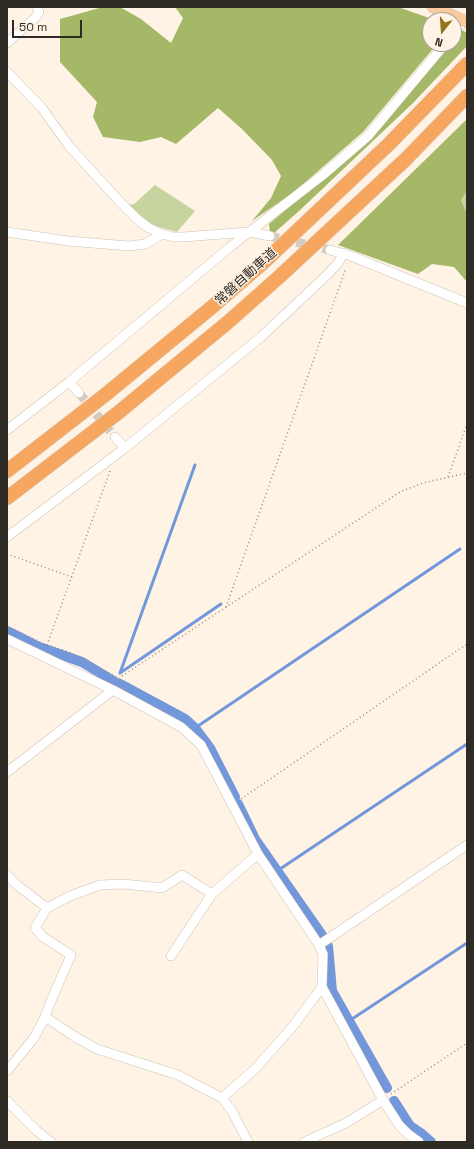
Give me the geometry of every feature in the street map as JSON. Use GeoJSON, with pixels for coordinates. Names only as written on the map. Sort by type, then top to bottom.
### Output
{"type":"FeatureCollection","features":[{"type":"Feature","properties":{"kind":"highway","name":"常磐自動車道"},"geometry":{"type":"LineString","coordinates":[[7,471],[135,370],[264,262],[389,144],[467,64]]}},
{"type":"Feature","properties":{"kind":"highway","name":"常磐自動車道"},"geometry":{"type":"LineString","coordinates":[[7,498],[119,412],[227,323],[279,277],[406,158],[467,96]]}},
{"type":"Feature","properties":{"kind":"main road"},"geometry":{"type":"LineString","coordinates":[[433,7],[465,22]]}},
{"type":"Feature","properties":{"kind":"street"},"geometry":{"type":"LineString","coordinates":[[7,43],[36,17],[39,12],[37,7]]}},
{"type":"Feature","properties":{"kind":"street"},"geometry":{"type":"LineString","coordinates":[[7,430],[70,382],[249,232],[324,174],[368,136],[438,52]]}},
{"type":"Feature","properties":{"kind":"street"},"geometry":{"type":"LineString","coordinates":[[7,72],[42,108],[70,146],[120,202],[138,220],[149,228],[173,237],[249,232],[270,236]]}},
{"type":"Feature","properties":{"kind":"street"},"geometry":{"type":"LineString","coordinates":[[7,232],[68,241],[129,246],[145,244],[162,234]]}},
{"type":"Feature","properties":{"kind":"street"},"geometry":{"type":"LineString","coordinates":[[330,250],[347,255],[467,303]]}},
{"type":"Feature","properties":{"kind":"street"},"geometry":{"type":"LineString","coordinates":[[7,537],[125,448],[261,337],[347,255]]}},
{"type":"Feature","properties":{"kind":"street"},"geometry":{"type":"LineString","coordinates":[[70,382],[79,393]]}},
{"type":"Feature","properties":{"kind":"street"},"geometry":{"type":"LineString","coordinates":[[115,437],[125,448]]}},
{"type":"Feature","properties":{"kind":"street"},"geometry":{"type":"LineString","coordinates":[[7,639],[113,690],[181,728],[201,745],[258,854],[319,945],[323,954],[322,987],[382,1100],[399,1125],[419,1142]]}},
{"type":"Feature","properties":{"kind":"street"},"geometry":{"type":"LineString","coordinates":[[7,772],[113,690]]}},
{"type":"Feature","properties":{"kind":"street"},"geometry":{"type":"LineString","coordinates":[[319,945],[467,845]]}},
{"type":"Feature","properties":{"kind":"street"},"geometry":{"type":"LineString","coordinates":[[171,956],[212,894],[258,854]]}},
{"type":"Feature","properties":{"kind":"street"},"geometry":{"type":"LineString","coordinates":[[7,875],[17,885],[47,908]]}},
{"type":"Feature","properties":{"kind":"street"},"geometry":{"type":"LineString","coordinates":[[7,1070],[34,1038],[45,1017],[71,955],[43,937],[35,928],[47,908],[70,896],[100,886],[123,884],[162,888],[182,875],[212,894]]}},
{"type":"Feature","properties":{"kind":"street"},"geometry":{"type":"LineString","coordinates":[[222,1098],[255,1069],[294,1025],[322,987]]}},
{"type":"Feature","properties":{"kind":"street"},"geometry":{"type":"LineString","coordinates":[[45,1017],[97,1049],[178,1075],[222,1098],[232,1111],[248,1142]]}},
{"type":"Feature","properties":{"kind":"street"},"geometry":{"type":"LineString","coordinates":[[304,1142],[346,1123],[382,1100]]}},
{"type":"Feature","properties":{"kind":"street"},"geometry":{"type":"LineString","coordinates":[[7,1101],[37,1131],[51,1142]]}},
{"type":"Feature","properties":{"kind":"path"},"geometry":{"type":"LineString","coordinates":[[226,607],[347,255]]}},
{"type":"Feature","properties":{"kind":"path"},"geometry":{"type":"LineString","coordinates":[[448,476],[467,424]]}},
{"type":"Feature","properties":{"kind":"path"},"geometry":{"type":"LineString","coordinates":[[47,645],[116,455]]}},
{"type":"Feature","properties":{"kind":"path"},"geometry":{"type":"LineString","coordinates":[[113,690],[122,676],[400,492],[423,483],[448,476],[467,473]]}},
{"type":"Feature","properties":{"kind":"path"},"geometry":{"type":"LineString","coordinates":[[7,554],[72,577]]}},
{"type":"Feature","properties":{"kind":"path"},"geometry":{"type":"LineString","coordinates":[[7,626],[47,645],[69,652],[120,679]]}},
{"type":"Feature","properties":{"kind":"path"},"geometry":{"type":"LineString","coordinates":[[232,805],[467,644]]}},
{"type":"Feature","properties":{"kind":"path"},"geometry":{"type":"LineString","coordinates":[[382,1100],[467,1043]]}},
{"type":"Feature","properties":{"kind":"green space"},"geometry":{"type":"Polygon","coordinates":[[[103,7],[120,7],[141,19],[171,43],[183,18],[175,7],[398,7],[422,15],[422,52],[430,52],[363,132],[294,192],[252,221],[271,198],[281,176],[272,160],[242,129],[218,108],[176,144],[161,137],[140,142],[103,137],[93,117],[97,102],[60,62],[60,19],[103,7]]]}},
{"type":"Feature","properties":{"kind":"green space"},"geometry":{"type":"Polygon","coordinates":[[[462,30],[467,33],[467,46],[462,51],[462,30]]]}},
{"type":"Feature","properties":{"kind":"green space"},"geometry":{"type":"Polygon","coordinates":[[[442,52],[461,52],[413,103],[299,211],[273,234],[270,232],[269,224],[368,141],[442,52]]]}},
{"type":"Feature","properties":{"kind":"green space"},"geometry":{"type":"Polygon","coordinates":[[[467,119],[467,191],[461,200],[467,214],[467,282],[454,267],[432,264],[418,274],[338,245],[467,119]]]}},
{"type":"Feature","properties":{"kind":"green space"},"geometry":{"type":"Polygon","coordinates":[[[155,185],[195,211],[177,232],[155,226],[148,222],[129,205],[134,204],[155,185]]]}},
{"type":"Feature","properties":{"kind":"green space"},"geometry":{"type":"Polygon","coordinates":[[[467,191],[467,214],[461,200],[467,191]]]}},
{"type":"Feature","properties":{"kind":"waterway"},"geometry":{"type":"LineString","coordinates":[[120,673],[195,465]]}},
{"type":"Feature","properties":{"kind":"waterway"},"geometry":{"type":"LineString","coordinates":[[195,728],[460,549]]}},
{"type":"Feature","properties":{"kind":"waterway"},"geometry":{"type":"LineString","coordinates":[[120,673],[221,604]]}},
{"type":"Feature","properties":{"kind":"waterway"},"geometry":{"type":"LineString","coordinates":[[7,631],[39,647],[82,662],[115,682]]}},
{"type":"Feature","properties":{"kind":"waterway"},"geometry":{"type":"LineString","coordinates":[[120,684],[185,719],[195,728],[210,748],[235,797]]}},
{"type":"Feature","properties":{"kind":"waterway"},"geometry":{"type":"LineString","coordinates":[[277,871],[467,744]]}},
{"type":"Feature","properties":{"kind":"waterway"},"geometry":{"type":"LineString","coordinates":[[238,804],[255,839],[322,935]]}},
{"type":"Feature","properties":{"kind":"waterway"},"geometry":{"type":"LineString","coordinates":[[349,1021],[467,943]]}},
{"type":"Feature","properties":{"kind":"waterway"},"geometry":{"type":"LineString","coordinates":[[328,946],[332,991],[387,1088]]}},
{"type":"Feature","properties":{"kind":"waterway"},"geometry":{"type":"LineString","coordinates":[[394,1101],[410,1126],[431,1142]]}},
{"type":"Feature","properties":{"kind":"tunnel"},"geometry":{"type":"LineString","coordinates":[[270,236],[330,250]]}},
{"type":"Feature","properties":{"kind":"tunnel"},"geometry":{"type":"LineString","coordinates":[[79,393],[115,437]]}}]}
